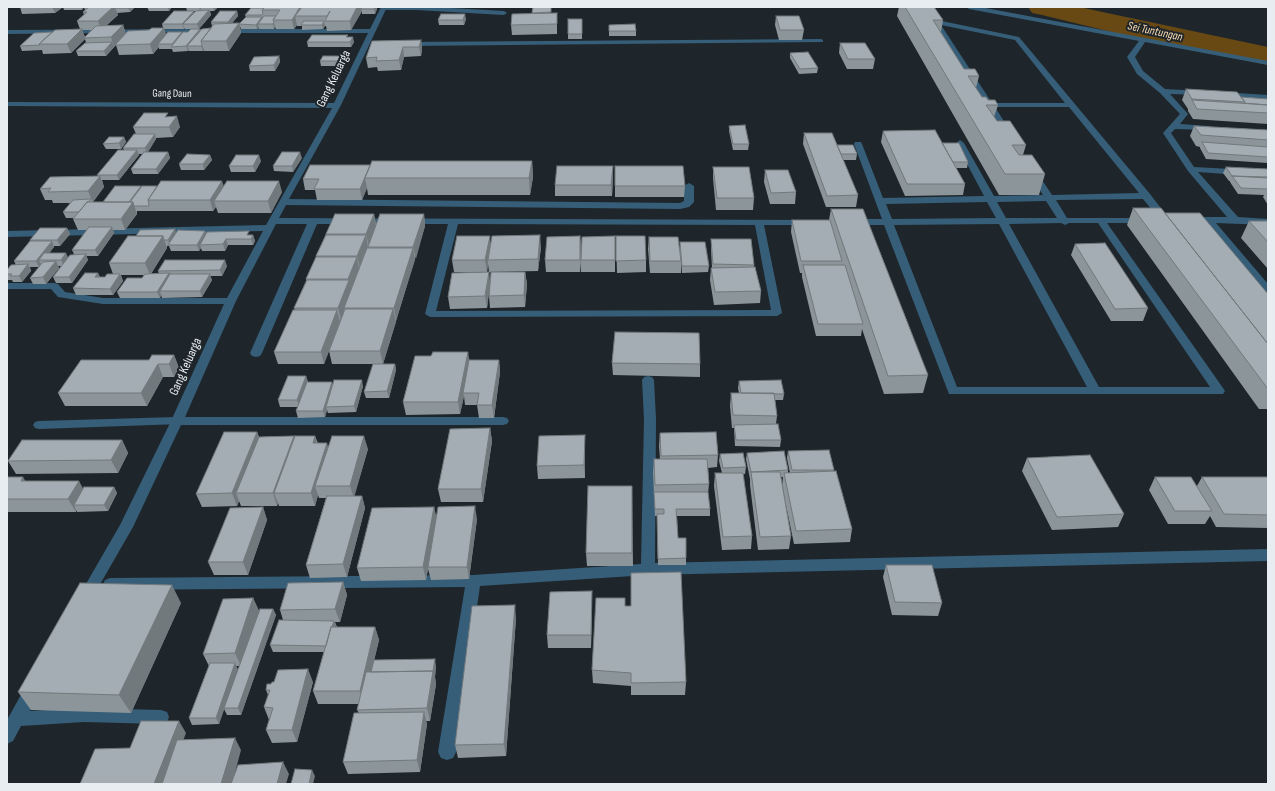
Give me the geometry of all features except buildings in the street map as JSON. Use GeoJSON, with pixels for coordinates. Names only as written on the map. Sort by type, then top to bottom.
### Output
{"type":"FeatureCollection","features":[{"type":"Feature","properties":{"kind":"street"},"geometry":{"type":"LineString","coordinates":[[969,7],[1268,63]]}},
{"type":"Feature","properties":{"kind":"street"},"geometry":{"type":"LineString","coordinates":[[384,8],[416,8],[504,13]]}},
{"type":"Feature","properties":{"kind":"street","name":"Gang Keluarga"},"geometry":{"type":"LineString","coordinates":[[81,604],[126,527],[177,421],[231,301],[370,45],[373,31],[384,8]]}},
{"type":"Feature","properties":{"kind":"street"},"geometry":{"type":"LineString","coordinates":[[1015,145],[988,105],[937,22],[1018,38],[1146,196],[1172,220]]}},
{"type":"Feature","properties":{"kind":"street"},"geometry":{"type":"LineString","coordinates":[[7,32],[373,31]]}},
{"type":"Feature","properties":{"kind":"street"},"geometry":{"type":"LineString","coordinates":[[1143,40],[1131,57],[1140,72],[1164,91],[1184,114],[1167,133],[1191,168],[1235,220]]}},
{"type":"Feature","properties":{"kind":"street"},"geometry":{"type":"LineString","coordinates":[[398,44],[821,41]]}},
{"type":"Feature","properties":{"kind":"street"},"geometry":{"type":"LineString","coordinates":[[1164,91],[1268,97]]}},
{"type":"Feature","properties":{"kind":"street","name":"Gang Daun"},"geometry":{"type":"LineString","coordinates":[[7,104],[337,105]]}},
{"type":"Feature","properties":{"kind":"street"},"geometry":{"type":"LineString","coordinates":[[988,105],[1071,105]]}},
{"type":"Feature","properties":{"kind":"street"},"geometry":{"type":"LineString","coordinates":[[1172,126],[1216,129]]}},
{"type":"Feature","properties":{"kind":"street"},"geometry":{"type":"LineString","coordinates":[[960,143],[1095,391]]}},
{"type":"Feature","properties":{"kind":"street"},"geometry":{"type":"LineString","coordinates":[[858,144],[953,391],[1219,390],[1102,221]]}},
{"type":"Feature","properties":{"kind":"street"},"geometry":{"type":"LineString","coordinates":[[1028,165],[1066,222]]}},
{"type":"Feature","properties":{"kind":"street"},"geometry":{"type":"LineString","coordinates":[[1191,168],[1268,174]]}},
{"type":"Feature","properties":{"kind":"street"},"geometry":{"type":"LineString","coordinates":[[284,202],[680,206],[686,205],[689,202],[689,186]]}},
{"type":"Feature","properties":{"kind":"street"},"geometry":{"type":"LineString","coordinates":[[880,201],[1146,196]]}},
{"type":"Feature","properties":{"kind":"street"},"geometry":{"type":"LineString","coordinates":[[1208,220],[1268,291]]}},
{"type":"Feature","properties":{"kind":"street"},"geometry":{"type":"LineString","coordinates":[[842,222],[1235,220],[1268,222]]}},
{"type":"Feature","properties":{"kind":"street"},"geometry":{"type":"LineString","coordinates":[[454,221],[430,314],[778,313],[759,222]]}},
{"type":"Feature","properties":{"kind":"street"},"geometry":{"type":"LineString","coordinates":[[256,353],[313,222]]}},
{"type":"Feature","properties":{"kind":"street"},"geometry":{"type":"LineString","coordinates":[[7,234],[271,225],[313,222],[820,222]]}},
{"type":"Feature","properties":{"kind":"street"},"geometry":{"type":"LineString","coordinates":[[7,286],[54,286],[62,295],[103,301],[231,301]]}},
{"type":"Feature","properties":{"kind":"street"},"geometry":{"type":"LineString","coordinates":[[648,380],[650,419],[648,569]]}},
{"type":"Feature","properties":{"kind":"street"},"geometry":{"type":"LineString","coordinates":[[39,425],[177,421],[503,421]]}},
{"type":"Feature","properties":{"kind":"street"},"geometry":{"type":"LineString","coordinates":[[92,584],[473,581],[648,569],[1268,555]]}},
{"type":"Feature","properties":{"kind":"street"},"geometry":{"type":"LineString","coordinates":[[447,752],[473,581]]}},
{"type":"Feature","properties":{"kind":"street"},"geometry":{"type":"LineString","coordinates":[[7,736],[39,679]]}},
{"type":"Feature","properties":{"kind":"street"},"geometry":{"type":"LineString","coordinates":[[16,719],[84,715],[161,717]]}},
{"type":"Feature","properties":{"kind":"waterway","name":"Sei Tuntungan"},"geometry":{"type":"LineString","coordinates":[[1042,7],[1128,27],[1268,56]]}}]}
